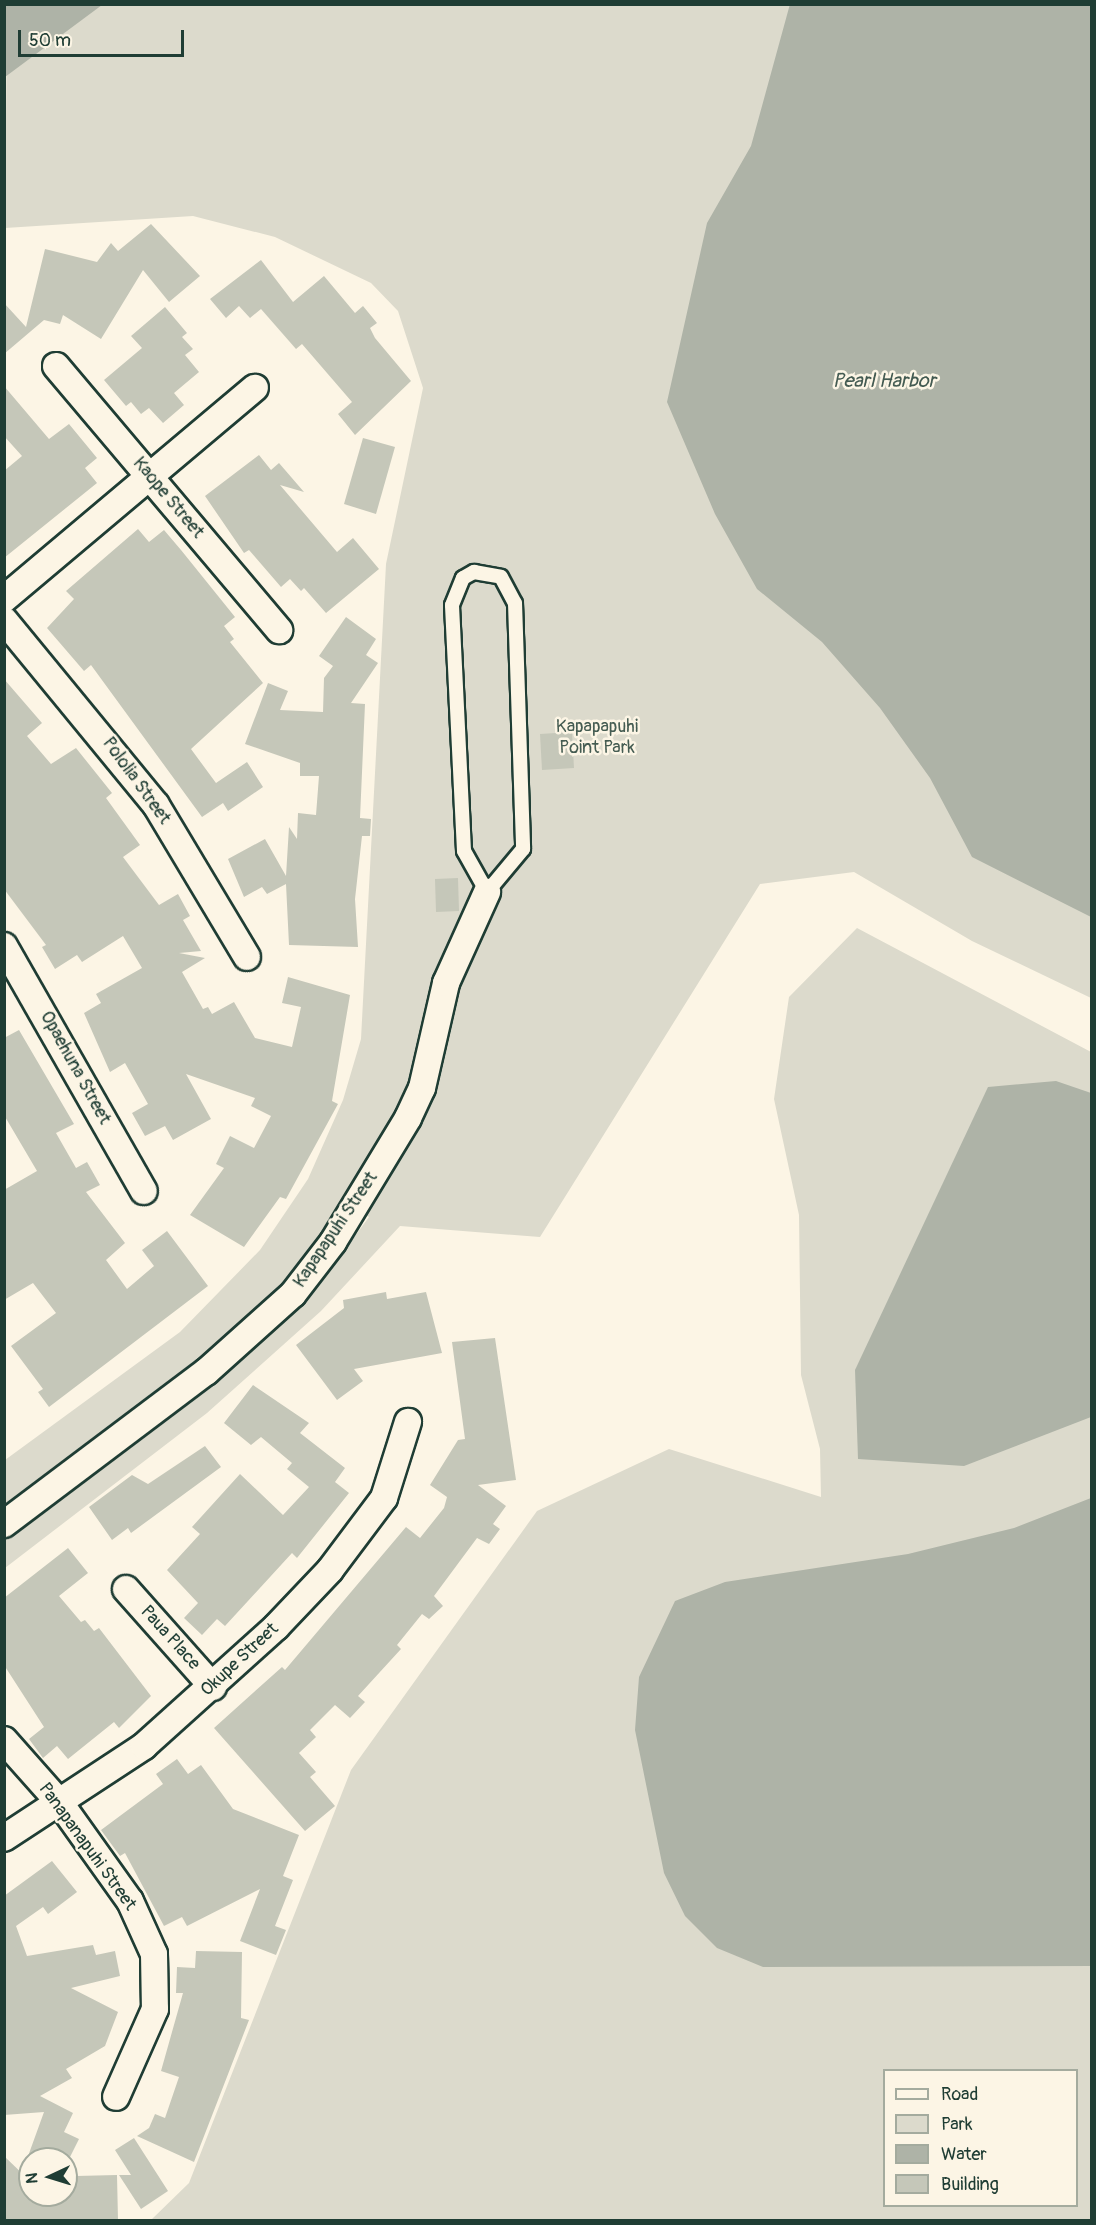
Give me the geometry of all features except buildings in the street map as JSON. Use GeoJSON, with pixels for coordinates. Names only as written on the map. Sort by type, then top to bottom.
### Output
{"type":"FeatureCollection","features":[{"type":"Feature","properties":{"kind":"street","name":"Kaope Street"},"geometry":{"type":"LineString","coordinates":[[56,366],[279,630]]}},
{"type":"Feature","properties":{"kind":"street"},"geometry":{"type":"LineString","coordinates":[[4,599],[255,388]]}},
{"type":"Feature","properties":{"kind":"street","name":"Pololia Street"},"geometry":{"type":"LineString","coordinates":[[4,620],[156,805],[247,957]]}},
{"type":"Feature","properties":{"kind":"street","name":"Kapapapuhi Street"},"geometry":{"type":"LineString","coordinates":[[4,1524],[206,1372],[293,1294],[333,1242],[408,1118],[422,1088],[446,983],[487,892]]}},
{"type":"Feature","properties":{"kind":"street","name":"Opaehuna Street"},"geometry":{"type":"LineString","coordinates":[[4,946],[144,1191]]}},
{"type":"Feature","properties":{"kind":"street","name":"Okupe Street"},"geometry":{"type":"LineString","coordinates":[[4,1838],[144,1746],[213,1687],[330,1570],[384,1498],[408,1422]]}},
{"type":"Feature","properties":{"kind":"street","name":"Paua Place"},"geometry":{"type":"LineString","coordinates":[[126,1589],[213,1687]]}},
{"type":"Feature","properties":{"kind":"street","name":"Panapanapuhi Street"},"geometry":{"type":"LineString","coordinates":[[4,1740],[60,1803],[130,1901],[154,1954],[155,2009],[116,2097]]}},
{"type":"Feature","properties":{"kind":"lane"},"geometry":{"type":"LineString","coordinates":[[489,572],[510,586],[515,603],[523,849],[487,892],[464,851],[452,605],[463,578],[489,572]]}},
{"type":"Feature","properties":{"kind":"green space","name":"Kapapapuhi Point Park"},"geometry":{"type":"Polygon","coordinates":[[[7,4],[835,5],[1091,879],[1091,998],[972,941],[854,872],[760,884],[540,1237],[400,1226],[321,1311],[207,1413],[5,1568],[5,1539],[235,1364],[329,1271],[369,1217],[345,1202],[283,1289],[201,1362],[5,1511],[5,1460],[180,1332],[260,1250],[308,1179],[343,1100],[361,1039],[386,564],[423,388],[398,311],[371,283],[275,237],[193,216],[5,228],[7,4]]]}},
{"type":"Feature","properties":{"kind":"green space"},"geometry":{"type":"Polygon","coordinates":[[[857,928],[1091,1052],[1091,2220],[151,2220],[189,2183],[351,1770],[537,1511],[669,1449],[821,1497],[820,1449],[801,1375],[799,1215],[774,1099],[789,997],[857,928]]]}},
{"type":"Feature","properties":{"kind":"water"},"geometry":{"type":"Polygon","coordinates":[[[5,4],[102,4],[102,5],[5,77],[5,4]]]}},
{"type":"Feature","properties":{"kind":"water","name":"Pearl Harbor"},"geometry":{"type":"Polygon","coordinates":[[[790,4],[1091,5],[1091,917],[972,857],[930,778],[880,708],[822,642],[757,589],[715,514],[667,402],[707,223],[751,146],[790,4]]]}},
{"type":"Feature","properties":{"kind":"water"},"geometry":{"type":"Polygon","coordinates":[[[1056,1081],[1091,1093],[1091,1417],[964,1466],[858,1459],[855,1370],[988,1087],[1056,1081]]]}},
{"type":"Feature","properties":{"kind":"water"},"geometry":{"type":"Polygon","coordinates":[[[1091,1498],[1091,1966],[763,1967],[717,1948],[685,1916],[664,1873],[635,1730],[639,1677],[675,1601],[725,1582],[908,1554],[1014,1528],[1091,1498]]]}}]}
